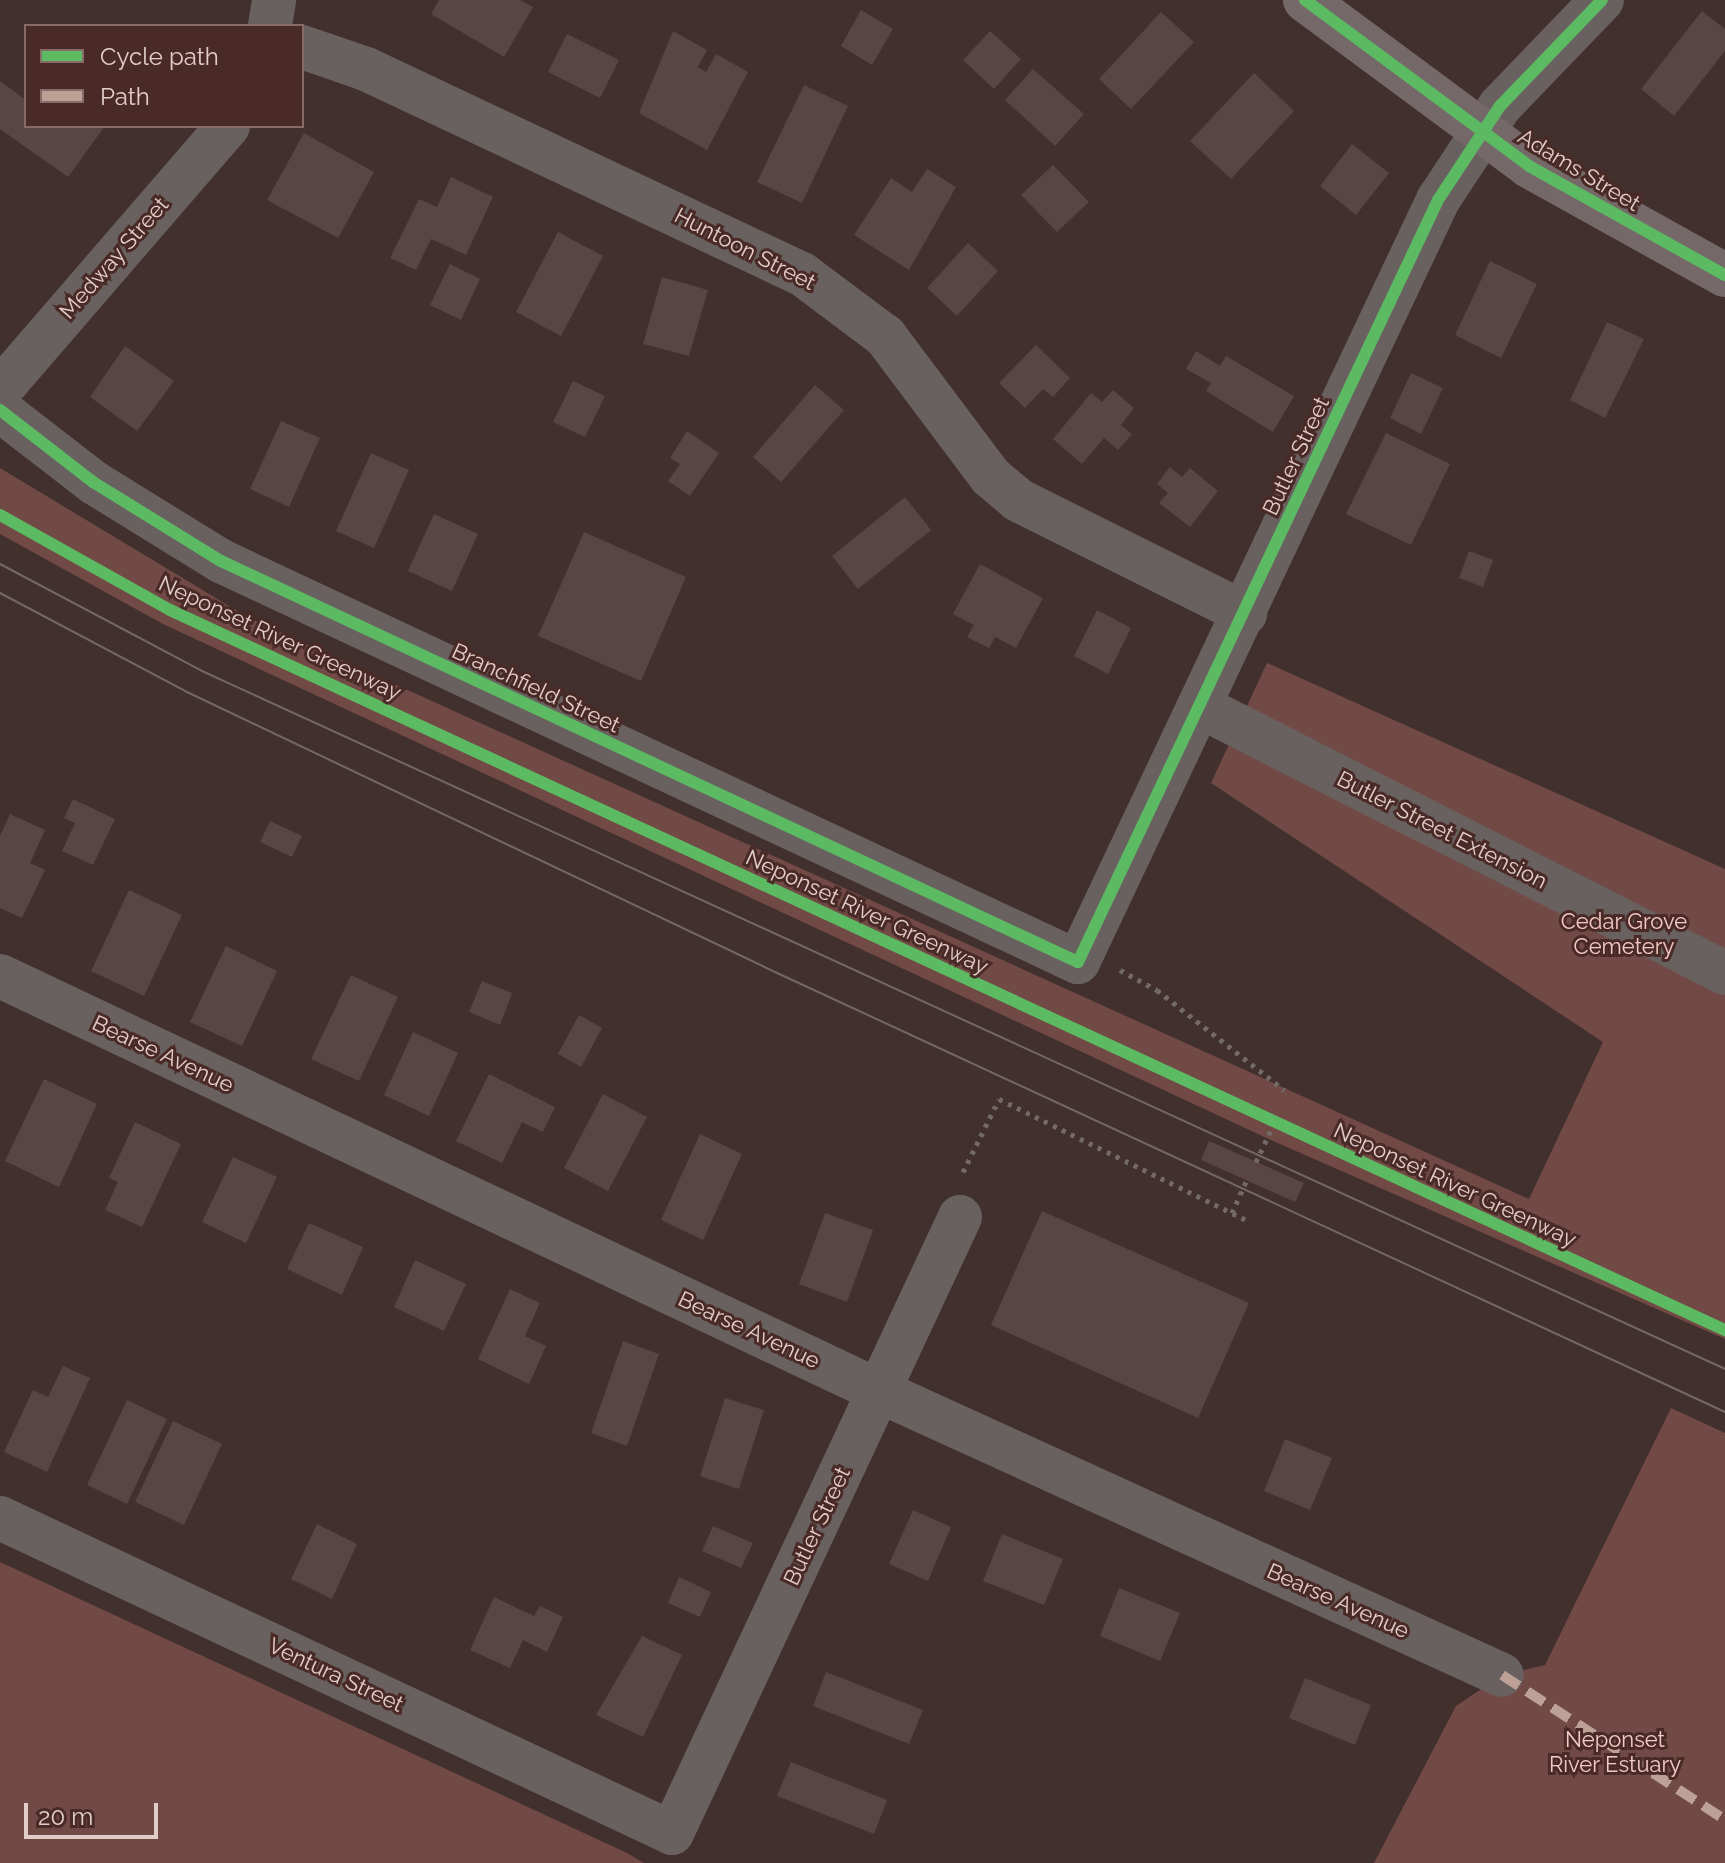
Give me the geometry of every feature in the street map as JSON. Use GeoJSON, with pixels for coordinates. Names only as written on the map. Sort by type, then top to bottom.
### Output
{"type":"FeatureCollection","features":[{"type":"Feature","properties":{"kind":"main road","name":"Adams Street"},"geometry":{"type":"LineString","coordinates":[[1305,0],[1480,133],[1725,275]]}},
{"type":"Feature","properties":{"kind":"street"},"geometry":{"type":"LineString","coordinates":[[270,24],[274,0]]}},
{"type":"Feature","properties":{"kind":"street","name":"Butler Street"},"geometry":{"type":"LineString","coordinates":[[1080,958],[1438,200],[1480,133],[1602,0]]}},
{"type":"Feature","properties":{"kind":"street","name":"Huntoon Street"},"geometry":{"type":"LineString","coordinates":[[304,48],[366,69],[802,274],[885,336],[991,477],[1018,500],[1245,613]]}},
{"type":"Feature","properties":{"kind":"street","name":"Medway Street"},"geometry":{"type":"LineString","coordinates":[[0,390],[226,128]]}},
{"type":"Feature","properties":{"kind":"street","name":"Branchfield Street"},"geometry":{"type":"LineString","coordinates":[[0,410],[93,482],[221,561],[1080,958]]}},
{"type":"Feature","properties":{"kind":"street","name":"Butler Street Extension"},"geometry":{"type":"LineString","coordinates":[[1201,707],[1725,973]]}},
{"type":"Feature","properties":{"kind":"street","name":"Bearse Avenue"},"geometry":{"type":"LineString","coordinates":[[0,976],[881,1392],[1502,1675]]}},
{"type":"Feature","properties":{"kind":"street","name":"Butler Street"},"geometry":{"type":"LineString","coordinates":[[672,1833],[881,1392],[960,1217]]}},
{"type":"Feature","properties":{"kind":"street","name":"Ventura Street"},"geometry":{"type":"LineString","coordinates":[[0,1518],[672,1833]]}},
{"type":"Feature","properties":{"kind":"path"},"geometry":{"type":"LineString","coordinates":[[1080,958],[1157,990],[1284,1090]]}},
{"type":"Feature","properties":{"kind":"path"},"geometry":{"type":"LineString","coordinates":[[960,1217],[953,1195],[999,1099],[1248,1221]]}},
{"type":"Feature","properties":{"kind":"path"},"geometry":{"type":"LineString","coordinates":[[1260,1116],[1288,1129]]}},
{"type":"Feature","properties":{"kind":"path"},"geometry":{"type":"LineString","coordinates":[[1256,1162],[1274,1123]]}},
{"type":"Feature","properties":{"kind":"path"},"geometry":{"type":"LineString","coordinates":[[1232,1213],[1246,1181]]}},
{"type":"Feature","properties":{"kind":"green space","name":"Cedar Grove Cemetery"},"geometry":{"type":"Polygon","coordinates":[[[0,468],[249,618],[1529,1199],[1603,1042],[1211,783],[1267,663],[1725,869],[1725,1339],[1273,1141],[163,624],[0,534],[0,468]]]}},
{"type":"Feature","properties":{"kind":"green space","name":"Neponset River Estuary"},"geometry":{"type":"Polygon","coordinates":[[[1671,1408],[1725,1433],[1725,1863],[1374,1863],[1456,1706],[1502,1675],[1545,1665],[1671,1408]]]}},
{"type":"Feature","properties":{"kind":"green space"},"geometry":{"type":"Polygon","coordinates":[[[0,1562],[627,1853],[644,1863],[0,1863],[0,1562]]]}},
{"type":"Feature","properties":{"kind":"building"},"geometry":{"type":"Polygon","coordinates":[[[439,0],[520,0],[533,7],[504,57],[431,14],[439,0]]]}},
{"type":"Feature","properties":{"kind":"building"},"geometry":{"type":"Polygon","coordinates":[[[861,10],[893,29],[872,65],[841,46],[861,10]]]}},
{"type":"Feature","properties":{"kind":"building"},"geometry":{"type":"Polygon","coordinates":[[[1702,11],[1725,29],[1725,51],[1674,116],[1641,89],[1702,11]]]}},
{"type":"Feature","properties":{"kind":"building"},"geometry":{"type":"Polygon","coordinates":[[[1161,12],[1194,42],[1131,109],[1099,79],[1161,12]]]}},
{"type":"Feature","properties":{"kind":"building"},"geometry":{"type":"Polygon","coordinates":[[[673,31],[707,50],[698,67],[706,72],[716,54],[748,72],[707,150],[639,113],[673,31]]]}},
{"type":"Feature","properties":{"kind":"building"},"geometry":{"type":"Polygon","coordinates":[[[990,31],[1021,59],[994,89],[963,60],[990,31]]]}},
{"type":"Feature","properties":{"kind":"building"},"geometry":{"type":"Polygon","coordinates":[[[567,34],[619,60],[600,98],[548,72],[567,34]]]}},
{"type":"Feature","properties":{"kind":"building"},"geometry":{"type":"Polygon","coordinates":[[[1033,69],[1084,114],[1055,146],[1005,100],[1033,69]]]}},
{"type":"Feature","properties":{"kind":"building"},"geometry":{"type":"Polygon","coordinates":[[[1254,73],[1294,111],[1231,179],[1190,141],[1254,73]]]}},
{"type":"Feature","properties":{"kind":"building"},"geometry":{"type":"Polygon","coordinates":[[[0,81],[24,99],[24,128],[104,128],[68,177],[0,129],[0,81]]]}},
{"type":"Feature","properties":{"kind":"building"},"geometry":{"type":"Polygon","coordinates":[[[804,85],[848,106],[802,203],[757,182],[804,85]]]}},
{"type":"Feature","properties":{"kind":"building"},"geometry":{"type":"Polygon","coordinates":[[[304,133],[374,172],[338,238],[267,200],[304,133]]]}},
{"type":"Feature","properties":{"kind":"building"},"geometry":{"type":"Polygon","coordinates":[[[1352,144],[1389,173],[1356,215],[1320,186],[1352,144]]]}},
{"type":"Feature","properties":{"kind":"building"},"geometry":{"type":"Polygon","coordinates":[[[1053,165],[1089,202],[1057,232],[1021,195],[1053,165]]]}},
{"type":"Feature","properties":{"kind":"building"},"geometry":{"type":"Polygon","coordinates":[[[927,169],[956,187],[909,270],[854,235],[891,178],[912,192],[927,169]]]}},
{"type":"Feature","properties":{"kind":"building"},"geometry":{"type":"Polygon","coordinates":[[[451,177],[493,197],[466,255],[431,239],[416,270],[390,258],[419,199],[437,207],[451,177]]]}},
{"type":"Feature","properties":{"kind":"building"},"geometry":{"type":"Polygon","coordinates":[[[558,232],[603,256],[561,336],[516,312],[558,232]]]}},
{"type":"Feature","properties":{"kind":"building"},"geometry":{"type":"Polygon","coordinates":[[[968,243],[998,271],[957,316],[927,288],[968,243]]]}},
{"type":"Feature","properties":{"kind":"building"},"geometry":{"type":"Polygon","coordinates":[[[1490,261],[1537,284],[1501,358],[1455,335],[1490,261]]]}},
{"type":"Feature","properties":{"kind":"building"},"geometry":{"type":"Polygon","coordinates":[[[450,264],[480,279],[461,320],[430,305],[450,264]]]}},
{"type":"Feature","properties":{"kind":"building"},"geometry":{"type":"Polygon","coordinates":[[[662,277],[708,290],[689,356],[643,344],[662,277]]]}},
{"type":"Feature","properties":{"kind":"building"},"geometry":{"type":"Polygon","coordinates":[[[1607,322],[1644,339],[1605,418],[1570,400],[1607,322]]]}},
{"type":"Feature","properties":{"kind":"building"},"geometry":{"type":"Polygon","coordinates":[[[1036,345],[1070,378],[1053,397],[1043,389],[1025,408],[999,383],[1036,345]]]}},
{"type":"Feature","properties":{"kind":"building"},"geometry":{"type":"Polygon","coordinates":[[[125,346],[174,381],[137,431],[90,397],[125,346]]]}},
{"type":"Feature","properties":{"kind":"building"},"geometry":{"type":"Polygon","coordinates":[[[1196,351],[1220,366],[1226,356],[1294,396],[1273,432],[1206,391],[1211,383],[1186,369],[1196,351]]]}},
{"type":"Feature","properties":{"kind":"building"},"geometry":{"type":"Polygon","coordinates":[[[1411,373],[1443,388],[1421,434],[1390,418],[1411,373]]]}},
{"type":"Feature","properties":{"kind":"building"},"geometry":{"type":"Polygon","coordinates":[[[573,381],[605,396],[585,437],[553,422],[573,381]]]}},
{"type":"Feature","properties":{"kind":"building"},"geometry":{"type":"Polygon","coordinates":[[[815,385],[844,410],[781,482],[753,457],[815,385]]]}},
{"type":"Feature","properties":{"kind":"building"},"geometry":{"type":"Polygon","coordinates":[[[1113,390],[1134,408],[1121,425],[1132,434],[1118,450],[1104,438],[1082,464],[1053,439],[1091,393],[1102,402],[1113,390]]]}},
{"type":"Feature","properties":{"kind":"building"},"geometry":{"type":"Polygon","coordinates":[[[281,421],[320,438],[289,507],[250,489],[281,421]]]}},
{"type":"Feature","properties":{"kind":"building"},"geometry":{"type":"Polygon","coordinates":[[[687,431],[719,453],[690,496],[668,481],[680,464],[670,458],[687,431]]]}},
{"type":"Feature","properties":{"kind":"building"},"geometry":{"type":"Polygon","coordinates":[[[1386,433],[1450,464],[1411,545],[1346,514],[1386,433]]]}},
{"type":"Feature","properties":{"kind":"building"},"geometry":{"type":"Polygon","coordinates":[[[371,453],[409,470],[374,548],[336,531],[371,453]]]}},
{"type":"Feature","properties":{"kind":"building"},"geometry":{"type":"Polygon","coordinates":[[[1170,467],[1182,477],[1190,468],[1218,491],[1190,527],[1159,503],[1168,493],[1157,484],[1170,467]]]}},
{"type":"Feature","properties":{"kind":"building"},"geometry":{"type":"Polygon","coordinates":[[[905,497],[931,530],[858,589],[832,556],[905,497]]]}},
{"type":"Feature","properties":{"kind":"building"},"geometry":{"type":"Polygon","coordinates":[[[434,514],[478,534],[452,591],[408,571],[434,514]]]}},
{"type":"Feature","properties":{"kind":"building"},"geometry":{"type":"Polygon","coordinates":[[[584,532],[686,577],[641,681],[538,636],[584,532]]]}},
{"type":"Feature","properties":{"kind":"building"},"geometry":{"type":"Polygon","coordinates":[[[1469,551],[1493,560],[1483,587],[1459,578],[1469,551]]]}},
{"type":"Feature","properties":{"kind":"building"},"geometry":{"type":"Polygon","coordinates":[[[980,564],[1043,598],[1016,648],[995,637],[989,648],[967,637],[974,625],[953,614],[980,564]]]}},
{"type":"Feature","properties":{"kind":"building"},"geometry":{"type":"Polygon","coordinates":[[[1097,610],[1131,628],[1108,674],[1074,656],[1097,610]]]}},
{"type":"Feature","properties":{"kind":"building"},"geometry":{"type":"Polygon","coordinates":[[[73,799],[115,819],[93,865],[62,851],[75,823],[64,818],[73,799]]]}},
{"type":"Feature","properties":{"kind":"building"},"geometry":{"type":"Polygon","coordinates":[[[10,814],[45,830],[30,863],[45,870],[22,918],[0,908],[0,836],[10,814]]]}},
{"type":"Feature","properties":{"kind":"building"},"geometry":{"type":"Polygon","coordinates":[[[270,821],[302,836],[292,857],[260,842],[270,821]]]}},
{"type":"Feature","properties":{"kind":"building"},"geometry":{"type":"Polygon","coordinates":[[[129,890],[182,915],[144,996],[91,971],[129,890]]]}},
{"type":"Feature","properties":{"kind":"building"},"geometry":{"type":"Polygon","coordinates":[[[226,946],[277,971],[242,1046],[190,1022],[226,946]]]}},
{"type":"Feature","properties":{"kind":"building"},"geometry":{"type":"Polygon","coordinates":[[[351,975],[398,997],[359,1081],[311,1059],[351,975]]]}},
{"type":"Feature","properties":{"kind":"building"},"geometry":{"type":"Polygon","coordinates":[[[482,981],[512,993],[500,1025],[469,1012],[482,981]]]}},
{"type":"Feature","properties":{"kind":"building"},"geometry":{"type":"Polygon","coordinates":[[[579,1015],[602,1028],[581,1067],[558,1054],[579,1015]]]}},
{"type":"Feature","properties":{"kind":"building"},"geometry":{"type":"Polygon","coordinates":[[[413,1032],[458,1053],[429,1116],[384,1095],[413,1032]]]}},
{"type":"Feature","properties":{"kind":"building"},"geometry":{"type":"Polygon","coordinates":[[[489,1074],[555,1107],[543,1132],[522,1122],[502,1163],[456,1141],[489,1074]]]}},
{"type":"Feature","properties":{"kind":"building"},"geometry":{"type":"Polygon","coordinates":[[[44,1079],[97,1104],[59,1187],[5,1161],[44,1079]]]}},
{"type":"Feature","properties":{"kind":"building"},"geometry":{"type":"Polygon","coordinates":[[[603,1094],[647,1117],[608,1191],[564,1168],[603,1094]]]}},
{"type":"Feature","properties":{"kind":"building"},"geometry":{"type":"Polygon","coordinates":[[[135,1122],[181,1144],[142,1227],[105,1210],[118,1182],[109,1178],[135,1122]]]}},
{"type":"Feature","properties":{"kind":"building"},"geometry":{"type":"Polygon","coordinates":[[[700,1134],[742,1154],[703,1240],[661,1220],[700,1134]]]}},
{"type":"Feature","properties":{"kind":"building"},"geometry":{"type":"Polygon","coordinates":[[[1209,1141],[1304,1183],[1295,1202],[1201,1160],[1209,1141]]]}},
{"type":"Feature","properties":{"kind":"building"},"geometry":{"type":"Polygon","coordinates":[[[233,1157],[277,1177],[246,1243],[202,1222],[233,1157]]]}},
{"type":"Feature","properties":{"kind":"building"},"geometry":{"type":"Polygon","coordinates":[[[1042,1211],[1249,1303],[1198,1418],[991,1325],[1042,1211]]]}},
{"type":"Feature","properties":{"kind":"building"},"geometry":{"type":"Polygon","coordinates":[[[825,1213],[873,1230],[847,1302],[799,1284],[825,1213]]]}},
{"type":"Feature","properties":{"kind":"building"},"geometry":{"type":"Polygon","coordinates":[[[309,1223],[363,1247],[342,1295],[287,1269],[309,1223]]]}},
{"type":"Feature","properties":{"kind":"building"},"geometry":{"type":"Polygon","coordinates":[[[415,1260],[466,1284],[444,1331],[394,1307],[415,1260]]]}},
{"type":"Feature","properties":{"kind":"building"},"geometry":{"type":"Polygon","coordinates":[[[510,1289],[540,1303],[525,1336],[546,1346],[529,1384],[478,1359],[510,1289]]]}},
{"type":"Feature","properties":{"kind":"building"},"geometry":{"type":"Polygon","coordinates":[[[623,1341],[659,1354],[627,1446],[591,1433],[623,1341]]]}},
{"type":"Feature","properties":{"kind":"building"},"geometry":{"type":"Polygon","coordinates":[[[63,1366],[90,1378],[47,1472],[4,1452],[33,1390],[48,1397],[63,1366]]]}},
{"type":"Feature","properties":{"kind":"building"},"geometry":{"type":"Polygon","coordinates":[[[725,1398],[764,1410],[739,1489],[700,1476],[725,1398]]]}},
{"type":"Feature","properties":{"kind":"building"},"geometry":{"type":"Polygon","coordinates":[[[127,1400],[167,1419],[127,1504],[87,1485],[127,1400]]]}},
{"type":"Feature","properties":{"kind":"building"},"geometry":{"type":"Polygon","coordinates":[[[173,1421],[222,1444],[184,1525],[135,1502],[173,1421]]]}},
{"type":"Feature","properties":{"kind":"building"},"geometry":{"type":"Polygon","coordinates":[[[1285,1439],[1332,1458],[1310,1510],[1264,1491],[1285,1439]]]}},
{"type":"Feature","properties":{"kind":"building"},"geometry":{"type":"Polygon","coordinates":[[[913,1510],[951,1527],[928,1581],[889,1564],[913,1510]]]}},
{"type":"Feature","properties":{"kind":"building"},"geometry":{"type":"Polygon","coordinates":[[[317,1524],[357,1544],[332,1599],[291,1579],[317,1524]]]}},
{"type":"Feature","properties":{"kind":"building"},"geometry":{"type":"Polygon","coordinates":[[[713,1526],[753,1543],[741,1568],[702,1551],[713,1526]]]}},
{"type":"Feature","properties":{"kind":"building"},"geometry":{"type":"Polygon","coordinates":[[[1002,1534],[1063,1559],[1044,1605],[983,1581],[1002,1534]]]}},
{"type":"Feature","properties":{"kind":"building"},"geometry":{"type":"Polygon","coordinates":[[[679,1577],[711,1592],[700,1617],[668,1603],[679,1577]]]}},
{"type":"Feature","properties":{"kind":"building"},"geometry":{"type":"Polygon","coordinates":[[[1119,1588],[1180,1613],[1160,1661],[1100,1636],[1119,1588]]]}},
{"type":"Feature","properties":{"kind":"building"},"geometry":{"type":"Polygon","coordinates":[[[494,1597],[534,1616],[540,1606],[563,1617],[547,1652],[523,1640],[510,1668],[470,1650],[494,1597]]]}},
{"type":"Feature","properties":{"kind":"building"},"geometry":{"type":"Polygon","coordinates":[[[642,1636],[682,1655],[643,1737],[596,1715],[642,1636]]]}},
{"type":"Feature","properties":{"kind":"building"},"geometry":{"type":"Polygon","coordinates":[[[826,1672],[923,1710],[909,1744],[813,1706],[826,1672]]]}},
{"type":"Feature","properties":{"kind":"building"},"geometry":{"type":"Polygon","coordinates":[[[1305,1678],[1371,1705],[1355,1745],[1289,1718],[1305,1678]]]}},
{"type":"Feature","properties":{"kind":"building"},"geometry":{"type":"Polygon","coordinates":[[[791,1762],[887,1800],[874,1834],[777,1796],[791,1762]]]}},
{"type":"Feature","properties":{"kind":"tram line"},"geometry":{"type":"LineString","coordinates":[[0,564],[202,671],[1725,1369]]}},
{"type":"Feature","properties":{"kind":"tram line"},"geometry":{"type":"LineString","coordinates":[[0,593],[187,692],[775,972],[1725,1412]]}},
{"type":"Feature","properties":{"kind":"marked path"},"geometry":{"type":"LineString","coordinates":[[1502,1675],[1725,1820]]}},
{"type":"Feature","properties":{"kind":"cycle path"},"geometry":{"type":"LineString","coordinates":[[1305,0],[1529,166],[1725,275]]}},
{"type":"Feature","properties":{"kind":"cycle path"},"geometry":{"type":"LineString","coordinates":[[0,410],[93,482],[221,561],[1078,962],[1438,200],[1500,106],[1602,0]]}},
{"type":"Feature","properties":{"kind":"cycle path","name":"Neponset River Greenway"},"geometry":{"type":"LineString","coordinates":[[0,515],[170,610],[1725,1330]]}}]}
